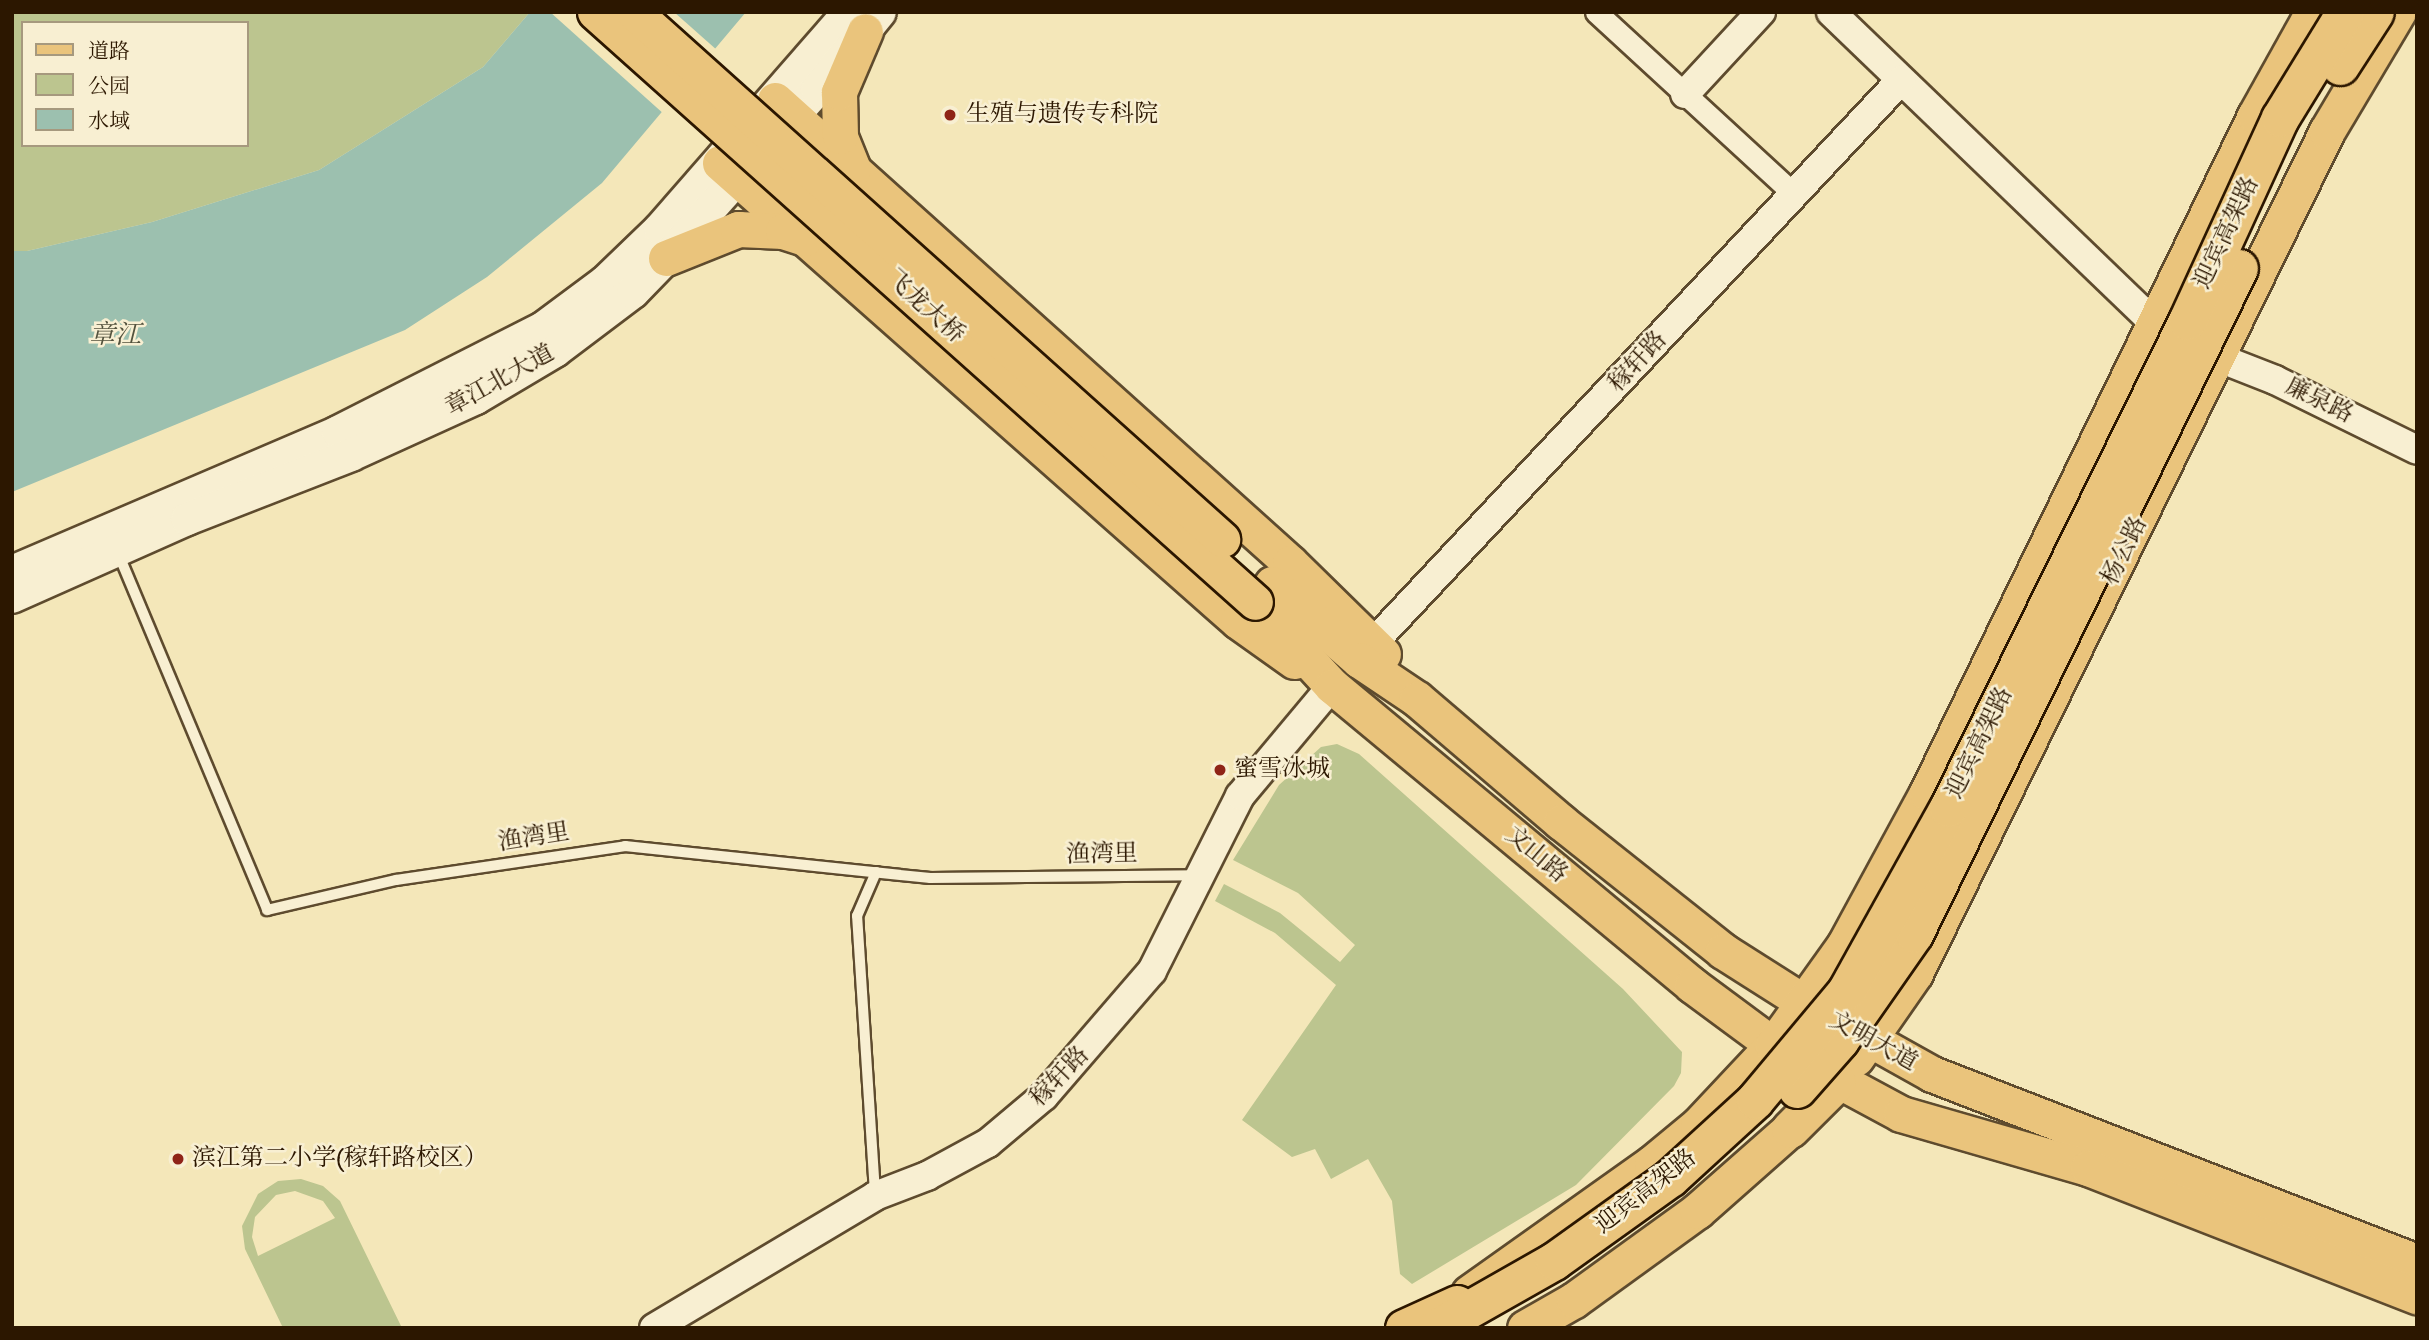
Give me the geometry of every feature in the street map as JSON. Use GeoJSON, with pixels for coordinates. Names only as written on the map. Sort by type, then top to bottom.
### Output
{"type":"FeatureCollection","features":[{"type":"Feature","properties":{"kind":"highway","name":"迎宾高架路"},"geometry":{"type":"LineString","coordinates":[[1436,1328],[1553,1261],[1670,1178],[1746,1109],[1846,991],[1948,808],[2187,321],[2280,118],[2345,12]]}},
{"type":"Feature","properties":{"kind":"highway","name":"迎宾高架路"},"geometry":{"type":"LineString","coordinates":[[1487,1328],[1685,1197],[1771,1118],[1840,1040],[1883,980],[1914,934],[1972,821],[2208,337],[2300,128],[2375,12]]}},
{"type":"Feature","properties":{"kind":"highway"},"geometry":{"type":"LineString","coordinates":[[1790,1129],[1838,1082]]}},
{"type":"Feature","properties":{"kind":"highway"},"geometry":{"type":"LineString","coordinates":[[1404,1328],[1553,1261]]}},
{"type":"Feature","properties":{"kind":"main road","name":"飞龙大桥"},"geometry":{"type":"LineString","coordinates":[[595,12],[1264,593]]}},
{"type":"Feature","properties":{"kind":"main road","name":"飞龙大桥"},"geometry":{"type":"LineString","coordinates":[[634,12],[1264,593]]}},
{"type":"Feature","properties":{"kind":"main road"},"geometry":{"type":"LineString","coordinates":[[1805,1003],[1875,895],[2255,116],[2313,12]]}},
{"type":"Feature","properties":{"kind":"main road","name":"杨公路"},"geometry":{"type":"LineString","coordinates":[[1838,1082],[1914,973],[1988,831],[2327,131],[2399,12]]}},
{"type":"Feature","properties":{"kind":"main road"},"geometry":{"type":"LineString","coordinates":[[855,172],[842,147],[838,106],[846,71],[865,18]]}},
{"type":"Feature","properties":{"kind":"main road","name":"章江北大道"},"geometry":{"type":"LineString","coordinates":[[12,597],[117,550],[351,455],[476,398],[596,321],[666,258],[730,171],[865,18]]}},
{"type":"Feature","properties":{"kind":"main road"},"geometry":{"type":"LineString","coordinates":[[784,108],[1374,642],[1417,699]]}},
{"type":"Feature","properties":{"kind":"main road"},"geometry":{"type":"LineString","coordinates":[[730,171],[1238,621],[1332,686]]}},
{"type":"Feature","properties":{"kind":"main road","name":"章江北大道"},"geometry":{"type":"LineString","coordinates":[[12,572],[338,432],[513,346],[605,282],[730,171]]}},
{"type":"Feature","properties":{"kind":"main road"},"geometry":{"type":"LineString","coordinates":[[666,258],[738,229],[783,231],[807,239]]}},
{"type":"Feature","properties":{"kind":"main road","name":"文山路"},"geometry":{"type":"LineString","coordinates":[[1264,593],[1332,686],[1692,985],[1773,1045],[1838,1082]]}},
{"type":"Feature","properties":{"kind":"main road","name":"文山路"},"geometry":{"type":"LineString","coordinates":[[1264,593],[1417,699],[1560,822],[1723,951],[1805,1003]]}},
{"type":"Feature","properties":{"kind":"main road","name":"文明大道"},"geometry":{"type":"LineString","coordinates":[[1417,1328],[1652,1163],[1698,1125],[1773,1045],[1805,1003],[1868,1041],[2017,1110],[2417,1262]]}},
{"type":"Feature","properties":{"kind":"main road","name":"文明大道"},"geometry":{"type":"LineString","coordinates":[[1838,1082],[1901,1114],[2088,1168],[2417,1296]]}},
{"type":"Feature","properties":{"kind":"main road"},"geometry":{"type":"LineString","coordinates":[[1525,1328],[1573,1300],[1697,1211],[1790,1129]]}},
{"type":"Feature","properties":{"kind":"street"},"geometry":{"type":"LineString","coordinates":[[1596,12],[1795,195]]}},
{"type":"Feature","properties":{"kind":"street"},"geometry":{"type":"LineString","coordinates":[[1685,94],[1761,12]]}},
{"type":"Feature","properties":{"kind":"street"},"geometry":{"type":"LineString","coordinates":[[1831,12],[2154,323]]}},
{"type":"Feature","properties":{"kind":"street","name":"稼轩路"},"geometry":{"type":"LineString","coordinates":[[1374,642],[1901,80]]}},
{"type":"Feature","properties":{"kind":"street","name":"廉泉路"},"geometry":{"type":"LineString","coordinates":[[2219,358],[2275,380],[2417,450]]}},
{"type":"Feature","properties":{"kind":"street","name":"稼轩路"},"geometry":{"type":"LineString","coordinates":[[654,1328],[875,1196],[927,1176],[988,1143],[1044,1096],[1152,971],[1240,796],[1332,686]]}},
{"type":"Feature","properties":{"kind":"lane","name":"渔湾里"},"geometry":{"type":"LineString","coordinates":[[117,550],[267,909],[396,880],[625,846],[930,878],[1200,875]]}},
{"type":"Feature","properties":{"kind":"lane"},"geometry":{"type":"LineString","coordinates":[[875,1196],[857,916],[876,872]]}},
{"type":"Feature","properties":{"kind":"green space"},"geometry":{"type":"Polygon","coordinates":[[[12,12],[530,12],[483,67],[319,170],[152,222],[27,251],[12,251],[12,12]]]}},
{"type":"Feature","properties":{"kind":"green space"},"geometry":{"type":"Polygon","coordinates":[[[1337,744],[1359,754],[1623,989],[1682,1052],[1681,1073],[1674,1086],[1576,1185],[1412,1284],[1400,1274],[1392,1201],[1368,1159],[1331,1179],[1315,1149],[1292,1157],[1242,1120],[1336,985],[1275,933],[1215,901],[1224,884],[1280,913],[1340,962],[1355,945],[1298,893],[1233,860],[1279,785],[1321,747],[1337,744]]]}},
{"type":"Feature","properties":{"kind":"green space"},"geometry":{"type":"Polygon","coordinates":[[[301,1179],[323,1186],[340,1201],[402,1328],[283,1328],[245,1249],[242,1226],[258,1194],[278,1181],[301,1179]],[[295,1191],[276,1195],[255,1217],[252,1237],[258,1256],[335,1218],[323,1201],[295,1191]]]}},
{"type":"Feature","properties":{"kind":"water","name":"章江"},"geometry":{"type":"Polygon","coordinates":[[[530,12],[746,12],[602,183],[487,277],[405,330],[12,492],[12,251],[27,251],[152,222],[319,170],[483,67],[530,12]]]}},
{"type":"Feature","properties":{"kind":"pier"},"geometry":{"type":"Polygon","coordinates":[[[550,12],[674,12],[718,51],[665,115],[550,12]]]}},
{"type":"Feature","properties":{"kind":"place","name":"生殖与遗传专科院"},"geometry":{"type":"Point","coordinates":[950,115]}},
{"type":"Feature","properties":{"kind":"place","name":"蜜雪冰城"},"geometry":{"type":"Point","coordinates":[1220,770]}},
{"type":"Feature","properties":{"kind":"place","name":"滨江第二小学(稼轩路校区）"},"geometry":{"type":"Point","coordinates":[178,1159]}}]}
